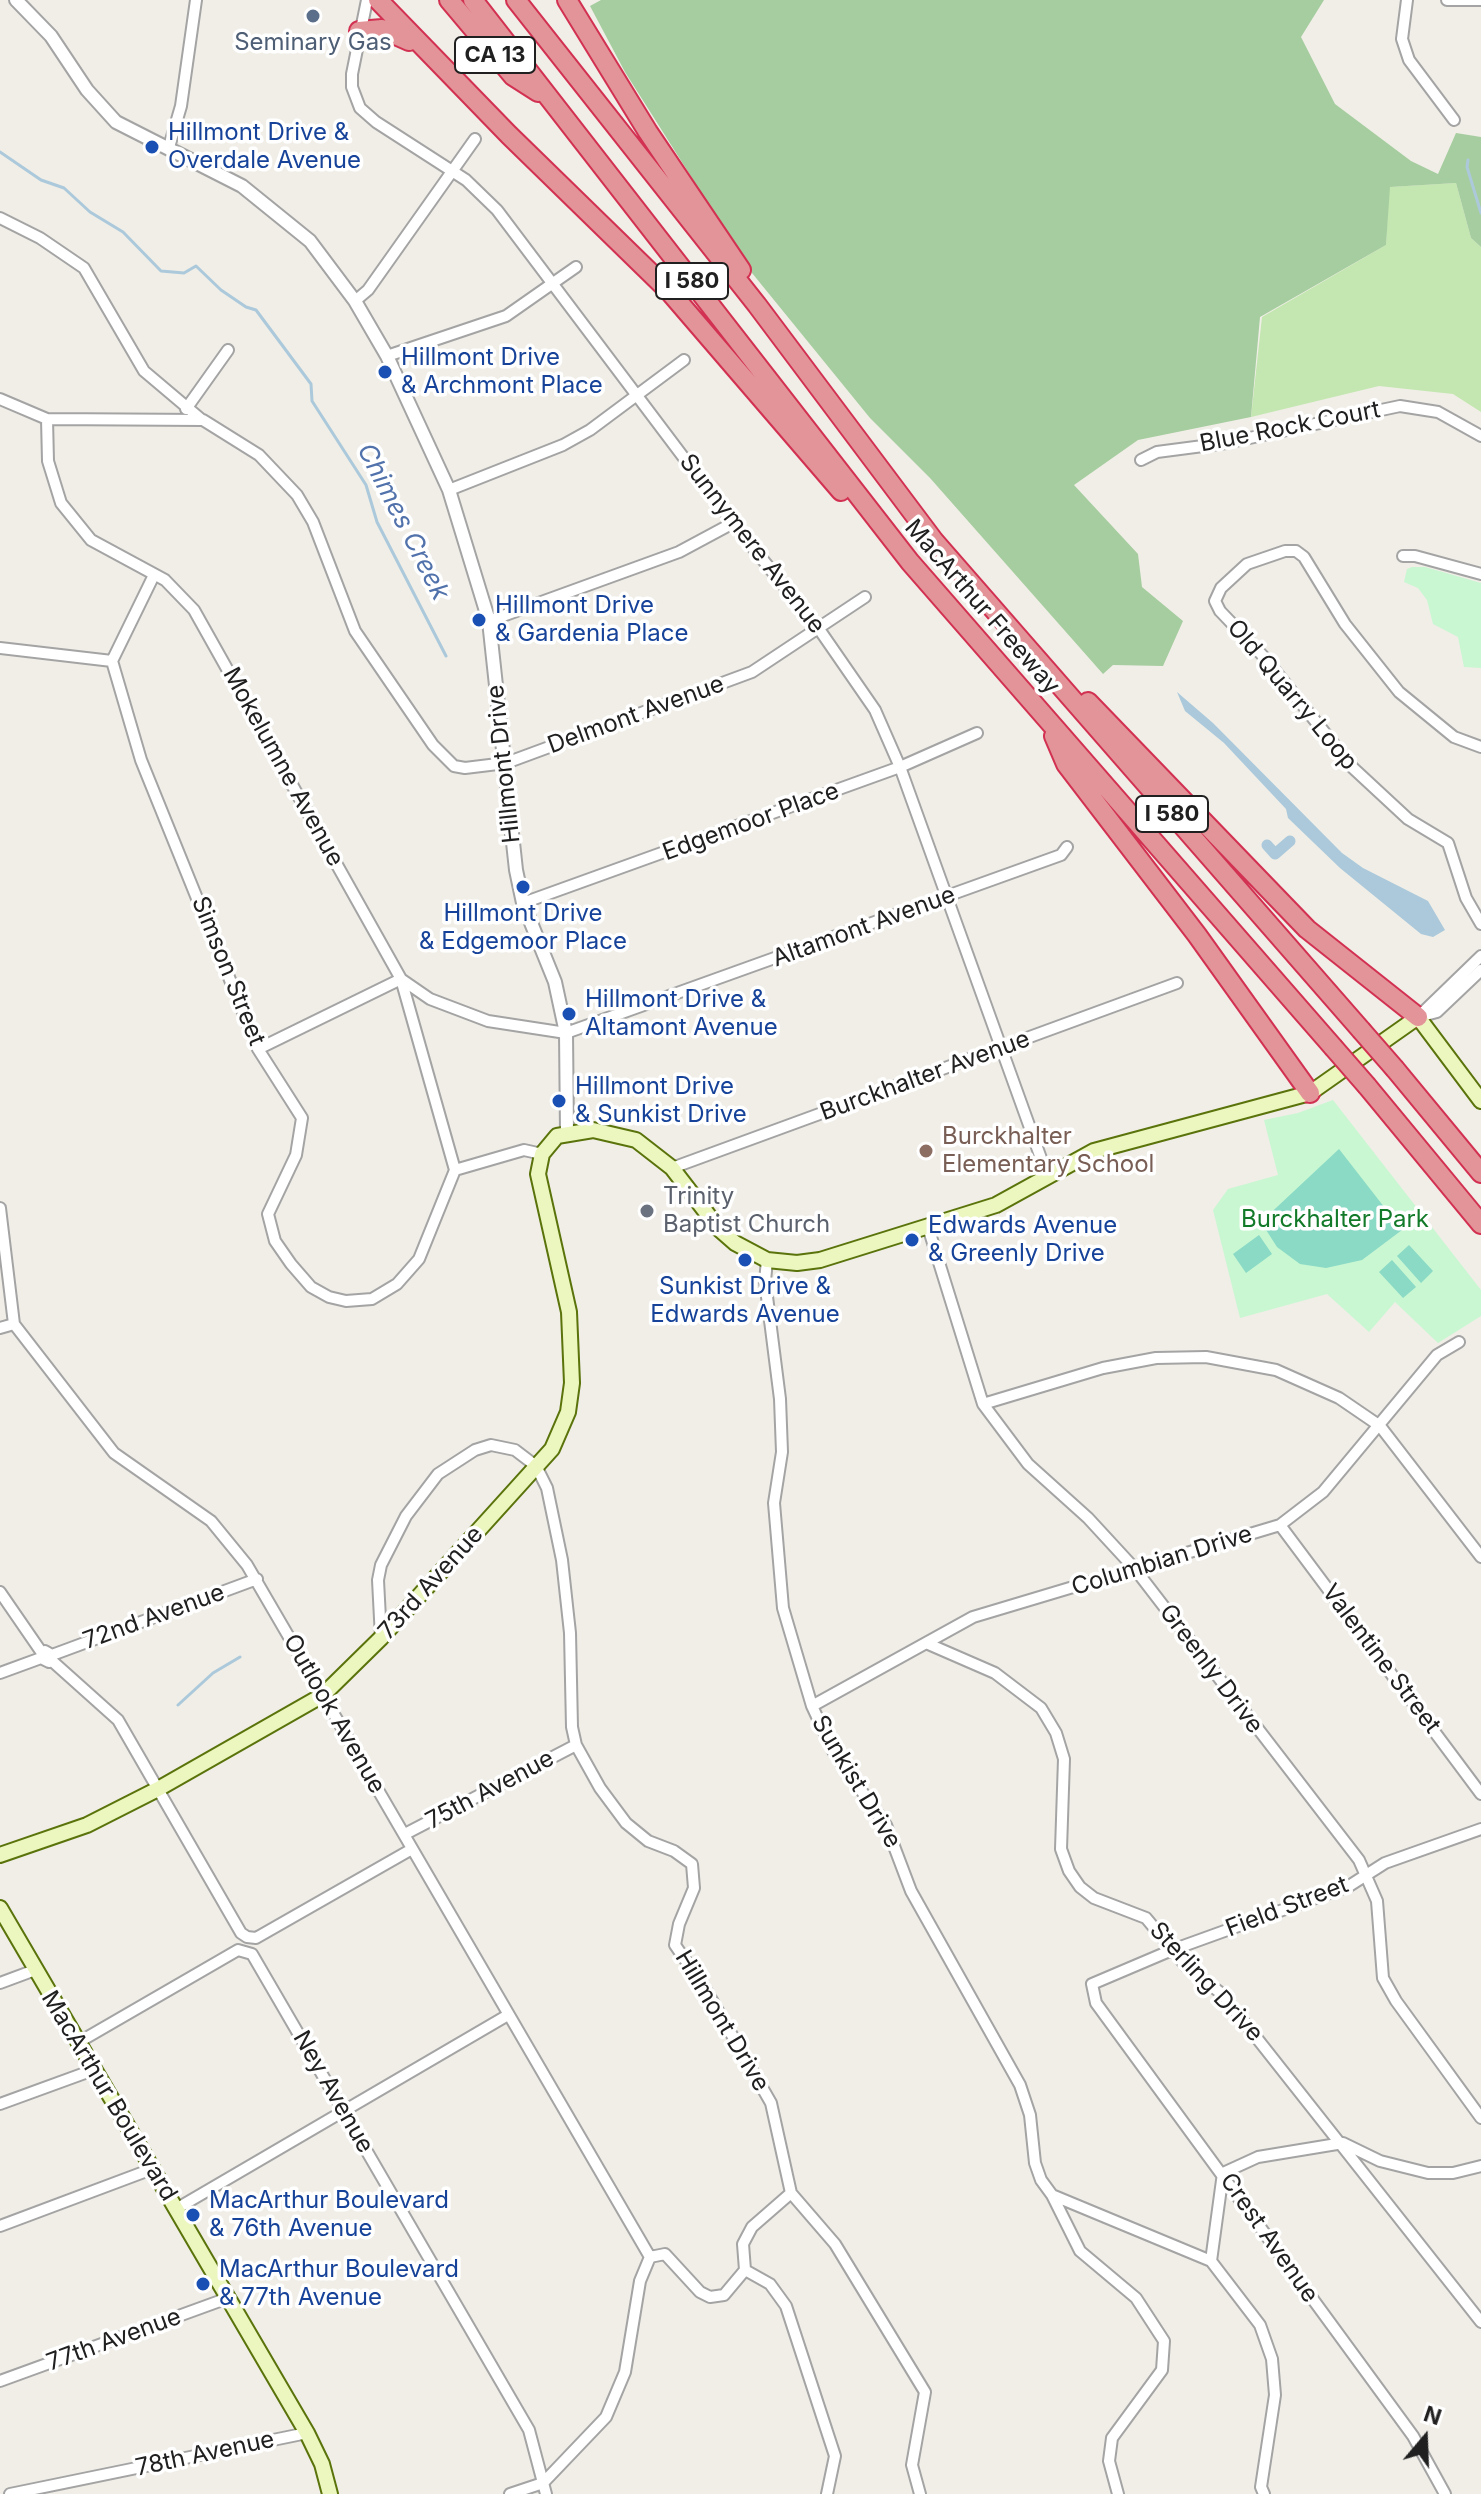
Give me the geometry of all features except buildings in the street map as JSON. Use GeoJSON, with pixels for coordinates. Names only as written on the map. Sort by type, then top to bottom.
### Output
{"type":"FeatureCollection","features":[{"type":"Feature","properties":{"kind":"highway"},"geometry":{"type":"LineString","coordinates":[[378,0],[669,291],[808,456],[910,562]]}},
{"type":"Feature","properties":{"kind":"highway","name":"CA 13"},"geometry":{"type":"LineString","coordinates":[[449,0],[513,76],[551,100]]}},
{"type":"Feature","properties":{"kind":"highway","name":"MacArthur Freeway"},"geometry":{"type":"LineString","coordinates":[[473,0],[910,562],[1367,1086],[1481,1224]]}},
{"type":"Feature","properties":{"kind":"highway","name":"MacArthur Freeway"},"geometry":{"type":"LineString","coordinates":[[516,0],[757,305],[893,488],[982,598],[1395,1069],[1481,1173]]}},
{"type":"Feature","properties":{"kind":"highway"},"geometry":{"type":"LineString","coordinates":[[567,0],[648,132],[738,262],[757,305]]}},
{"type":"Feature","properties":{"kind":"highway"},"geometry":{"type":"LineString","coordinates":[[359,31],[393,31],[437,62]]}},
{"type":"Feature","properties":{"kind":"highway"},"geometry":{"type":"LineString","coordinates":[[982,598],[1141,754],[1286,909],[1418,1017]]}},
{"type":"Feature","properties":{"kind":"highway"},"geometry":{"type":"LineString","coordinates":[[1047,719],[1066,764],[1197,935],[1310,1093]]}},
{"type":"Feature","properties":{"kind":"main road"},"geometry":{"type":"LineString","coordinates":[[542,1154],[548,1144],[567,1133],[593,1130],[636,1140],[672,1168],[719,1229],[767,1260],[797,1263],[820,1260],[996,1205],[1022,1194],[1047,1175],[1094,1151],[1310,1093],[1418,1017],[1481,1101]]}},
{"type":"Feature","properties":{"kind":"main road","name":"73rd Avenue"},"geometry":{"type":"LineString","coordinates":[[0,1855],[87,1825],[158,1789],[323,1695],[381,1638],[536,1466],[562,1431],[572,1383],[569,1312],[538,1174],[542,1154]]}},
{"type":"Feature","properties":{"kind":"main road","name":"MacArthur Boulevard"},"geometry":{"type":"LineString","coordinates":[[0,1908],[307,2433],[322,2464],[330,2494]]}},
{"type":"Feature","properties":{"kind":"street","name":"Hillmont Drive"},"geometry":{"type":"LineString","coordinates":[[16,0],[51,36],[87,90],[116,122],[169,147],[273,207],[310,241],[355,301],[387,356],[449,490],[489,621],[506,763],[512,851],[523,903],[555,982],[566,1033],[567,1133]]}},
{"type":"Feature","properties":{"kind":"street"},"geometry":{"type":"LineString","coordinates":[[169,147],[181,106],[196,0]]}},
{"type":"Feature","properties":{"kind":"street","name":"Sunnymere Avenue"},"geometry":{"type":"LineString","coordinates":[[367,0],[359,31],[352,87],[360,108],[488,199],[733,523],[819,629],[875,710],[900,767],[1047,1175]]}},
{"type":"Feature","properties":{"kind":"street"},"geometry":{"type":"LineString","coordinates":[[1407,0],[1402,39],[1409,60],[1454,120]]}},
{"type":"Feature","properties":{"kind":"street"},"geometry":{"type":"LineString","coordinates":[[1447,0],[1481,0]]}},
{"type":"Feature","properties":{"kind":"street"},"geometry":{"type":"LineString","coordinates":[[355,301],[368,290],[475,139]]}},
{"type":"Feature","properties":{"kind":"street","name":"Delmont Avenue"},"geometry":{"type":"LineString","coordinates":[[0,218],[40,238],[84,268],[144,371],[186,409],[259,455],[297,495],[313,522],[355,631],[446,759],[465,768],[506,763],[752,672],[865,597]]}},
{"type":"Feature","properties":{"kind":"street"},"geometry":{"type":"LineString","coordinates":[[387,356],[506,316],[576,267]]}},
{"type":"Feature","properties":{"kind":"street"},"geometry":{"type":"LineString","coordinates":[[186,409],[228,350]]}},
{"type":"Feature","properties":{"kind":"street"},"geometry":{"type":"LineString","coordinates":[[449,490],[563,445],[590,430],[684,360]]}},
{"type":"Feature","properties":{"kind":"street"},"geometry":{"type":"LineString","coordinates":[[0,399],[47,419],[203,420]]}},
{"type":"Feature","properties":{"kind":"street","name":"Blue Rock Court"},"geometry":{"type":"LineString","coordinates":[[1141,460],[1157,452],[1226,443],[1400,406],[1438,412],[1481,436]]}},
{"type":"Feature","properties":{"kind":"street","name":"Mokelumne Avenue"},"geometry":{"type":"LineString","coordinates":[[47,419],[48,461],[61,503],[91,540],[154,575],[183,597],[205,626],[401,979],[455,1170]]}},
{"type":"Feature","properties":{"kind":"street"},"geometry":{"type":"LineString","coordinates":[[489,621],[679,552],[733,523]]}},
{"type":"Feature","properties":{"kind":"street","name":"Old Quarry Loop"},"geometry":{"type":"LineString","coordinates":[[1481,747],[1454,737],[1399,692],[1330,602],[1304,557],[1296,551],[1285,551],[1247,564],[1221,588],[1215,601],[1220,611],[1264,657],[1353,768],[1408,819],[1448,843],[1466,898],[1481,924]]}},
{"type":"Feature","properties":{"kind":"street"},"geometry":{"type":"LineString","coordinates":[[1403,556],[1415,556],[1481,574]]}},
{"type":"Feature","properties":{"kind":"street"},"geometry":{"type":"LineString","coordinates":[[0,648],[112,661],[154,575]]}},
{"type":"Feature","properties":{"kind":"street","name":"Simson Street"},"geometry":{"type":"LineString","coordinates":[[112,661],[141,760],[258,1049],[296,1104],[302,1128],[296,1155],[272,1201],[269,1226],[291,1264],[311,1287],[329,1297],[346,1301],[372,1299],[397,1284],[419,1259],[455,1170]]}},
{"type":"Feature","properties":{"kind":"street","name":"Edgemoor Place"},"geometry":{"type":"LineString","coordinates":[[523,903],[900,767],[977,733]]}},
{"type":"Feature","properties":{"kind":"street","name":"Altamont Avenue"},"geometry":{"type":"LineString","coordinates":[[401,979],[430,999],[488,1021],[566,1033],[1061,855],[1067,847]]}},
{"type":"Feature","properties":{"kind":"street"},"geometry":{"type":"LineString","coordinates":[[1418,1017],[1481,956]]}},
{"type":"Feature","properties":{"kind":"street"},"geometry":{"type":"LineString","coordinates":[[1418,1017],[1437,1012],[1481,970]]}},
{"type":"Feature","properties":{"kind":"street"},"geometry":{"type":"LineString","coordinates":[[258,1049],[401,979]]}},
{"type":"Feature","properties":{"kind":"street","name":"Burckhalter Avenue"},"geometry":{"type":"LineString","coordinates":[[672,1168],[1177,983]]}},
{"type":"Feature","properties":{"kind":"street"},"geometry":{"type":"LineString","coordinates":[[455,1170],[524,1150],[542,1154]]}},
{"type":"Feature","properties":{"kind":"street"},"geometry":{"type":"LineString","coordinates":[[0,1208],[14,1324],[0,1328]]}},
{"type":"Feature","properties":{"kind":"street","name":"Greenly Drive"},"geometry":{"type":"LineString","coordinates":[[928,1227],[983,1404],[1028,1464],[1088,1518],[1135,1569],[1359,1860],[1377,1901],[1383,1978],[1396,2001],[1481,2118]]}},
{"type":"Feature","properties":{"kind":"street","name":"Sunkist Drive"},"geometry":{"type":"LineString","coordinates":[[767,1260],[765,1281],[782,1452],[774,1503],[783,1608],[812,1706],[833,1751],[886,1825],[911,1891],[1020,2085],[1030,2115],[1035,2163],[1080,2251],[1136,2298],[1164,2341],[1162,2370],[1112,2438],[1109,2461],[1118,2494]]}},
{"type":"Feature","properties":{"kind":"street","name":"Outlook Avenue"},"geometry":{"type":"LineString","coordinates":[[14,1324],[114,1453],[211,1521],[257,1579],[650,2257]]}},
{"type":"Feature","properties":{"kind":"street","name":"Columbian Drive"},"geometry":{"type":"LineString","coordinates":[[812,1706],[973,1617],[1280,1525],[1323,1492],[1437,1355],[1459,1342]]}},
{"type":"Feature","properties":{"kind":"street"},"geometry":{"type":"LineString","coordinates":[[983,1404],[1129,1362],[1206,1357],[1297,1376],[1339,1398],[1380,1426],[1481,1557]]}},
{"type":"Feature","properties":{"kind":"street"},"geometry":{"type":"LineString","coordinates":[[381,1638],[378,1580],[381,1565],[406,1516],[438,1474],[467,1454],[491,1445],[515,1450],[536,1466]]}},
{"type":"Feature","properties":{"kind":"street","name":"Hillmont Drive"},"geometry":{"type":"LineString","coordinates":[[536,1466],[547,1488],[562,1560],[570,1633],[572,1727],[576,1745],[600,1788],[626,1823],[648,1841],[674,1851],[692,1864],[694,1888],[679,1924],[675,1945],[706,1990],[771,2103],[791,2193],[835,2244],[925,2392],[912,2465],[920,2494]]}},
{"type":"Feature","properties":{"kind":"street","name":"Valentine Street"},"geometry":{"type":"LineString","coordinates":[[1280,1525],[1481,1794]]}},
{"type":"Feature","properties":{"kind":"street","name":"72nd Avenue"},"geometry":{"type":"LineString","coordinates":[[0,1673],[257,1579]]}},
{"type":"Feature","properties":{"kind":"street"},"geometry":{"type":"LineString","coordinates":[[0,1592],[47,1656],[118,1720],[158,1789]]}},
{"type":"Feature","properties":{"kind":"street","name":"Sterling Drive"},"geometry":{"type":"LineString","coordinates":[[926,1643],[995,1673],[1041,1708],[1056,1733],[1064,1759],[1061,1849],[1069,1871],[1080,1887],[1094,1898],[1146,1918],[1199,1979],[1222,1994],[1343,2143],[1481,2322]]}},
{"type":"Feature","properties":{"kind":"street","name":"75th Avenue"},"geometry":{"type":"LineString","coordinates":[[405,1834],[576,1745]]}},
{"type":"Feature","properties":{"kind":"street","name":"75th Avenue"},"geometry":{"type":"LineString","coordinates":[[158,1789],[241,1933],[247,1937],[256,1938],[412,1849]]}},
{"type":"Feature","properties":{"kind":"street","name":"Field Street"},"geometry":{"type":"LineString","coordinates":[[1092,1984],[1172,1950],[1349,1886],[1385,1863],[1481,1829]]}},
{"type":"Feature","properties":{"kind":"street","name":"Ney Avenue"},"geometry":{"type":"LineString","coordinates":[[79,2042],[238,1950],[252,1954],[529,2430],[544,2489]]}},
{"type":"Feature","properties":{"kind":"street"},"geometry":{"type":"LineString","coordinates":[[0,1983],[35,1970]]}},
{"type":"Feature","properties":{"kind":"street","name":"Crest Avenue"},"geometry":{"type":"LineString","coordinates":[[1092,1984],[1096,2003],[1413,2436],[1445,2494]]}},
{"type":"Feature","properties":{"kind":"street"},"geometry":{"type":"LineString","coordinates":[[176,2209],[508,2015]]}},
{"type":"Feature","properties":{"kind":"street"},"geometry":{"type":"LineString","coordinates":[[0,2104],[96,2069]]}},
{"type":"Feature","properties":{"kind":"street"},"geometry":{"type":"LineString","coordinates":[[1211,2261],[1223,2173],[1258,2157],[1343,2143],[1380,2161],[1428,2173],[1453,2173],[1481,2166]]}},
{"type":"Feature","properties":{"kind":"street"},"geometry":{"type":"LineString","coordinates":[[0,2226],[152,2169]]}},
{"type":"Feature","properties":{"kind":"street"},"geometry":{"type":"LineString","coordinates":[[510,2494],[544,2489],[606,2417],[615,2402],[625,2372],[640,2281],[650,2257],[665,2254],[700,2292],[710,2297],[724,2295],[745,2270],[743,2244],[752,2227],[791,2193]]}},
{"type":"Feature","properties":{"kind":"street"},"geometry":{"type":"LineString","coordinates":[[1052,2195],[1211,2261],[1260,2325],[1272,2359],[1275,2395],[1261,2487],[1264,2494]]}},
{"type":"Feature","properties":{"kind":"street"},"geometry":{"type":"LineString","coordinates":[[745,2270],[770,2284],[786,2306],[835,2456],[827,2494]]}},
{"type":"Feature","properties":{"kind":"street","name":"77th Avenue"},"geometry":{"type":"LineString","coordinates":[[0,2381],[228,2298]]}},
{"type":"Feature","properties":{"kind":"street","name":"78th Avenue"},"geometry":{"type":"LineString","coordinates":[[10,2494],[307,2433]]}},
{"type":"Feature","properties":{"kind":"green space"},"geometry":{"type":"Polygon","coordinates":[[[601,0],[1324,0],[1301,37],[1335,104],[1411,161],[1438,174],[1456,133],[1481,137],[1481,247],[1471,238],[1456,183],[1390,187],[1386,245],[1260,317],[1251,417],[1138,440],[1074,485],[1138,554],[1142,587],[1183,621],[1163,666],[1113,665],[1103,674],[930,478],[870,418],[752,273],[625,72],[590,6],[601,0]]]}},
{"type":"Feature","properties":{"kind":"green space"},"geometry":{"type":"Polygon","coordinates":[[[1456,183],[1471,238],[1481,247],[1481,412],[1453,394],[1379,386],[1251,417],[1262,317],[1386,245],[1389,187],[1456,183]]]}},
{"type":"Feature","properties":{"kind":"green space"},"geometry":{"type":"Polygon","coordinates":[[[1425,567],[1481,583],[1481,668],[1464,667],[1458,637],[1433,624],[1427,600],[1418,588],[1404,582],[1407,569],[1425,567]]]}},
{"type":"Feature","properties":{"kind":"green space","name":"Burckhalter Park"},"geometry":{"type":"Polygon","coordinates":[[[1333,1100],[1481,1290],[1481,1316],[1438,1343],[1395,1302],[1369,1332],[1327,1294],[1240,1318],[1213,1210],[1228,1189],[1278,1175],[1264,1120],[1298,1113],[1333,1100]]]}},
{"type":"Feature","properties":{"kind":"green space"},"geometry":{"type":"Polygon","coordinates":[[[1339,1149],[1402,1230],[1362,1260],[1326,1268],[1300,1264],[1277,1247],[1261,1222],[1339,1149]]]}},
{"type":"Feature","properties":{"kind":"green space"},"geometry":{"type":"Polygon","coordinates":[[[1259,1235],[1272,1254],[1246,1273],[1233,1254],[1259,1235]]]}},
{"type":"Feature","properties":{"kind":"green space"},"geometry":{"type":"Polygon","coordinates":[[[1409,1245],[1433,1271],[1421,1283],[1397,1256],[1409,1245]]]}},
{"type":"Feature","properties":{"kind":"green space"},"geometry":{"type":"Polygon","coordinates":[[[1392,1260],[1416,1287],[1403,1298],[1379,1272],[1392,1260]]]}},
{"type":"Feature","properties":{"kind":"water"},"geometry":{"type":"Polygon","coordinates":[[[1177,692],[1213,723],[1342,853],[1363,868],[1428,901],[1445,930],[1433,937],[1421,934],[1340,868],[1288,818],[1286,809],[1224,743],[1185,711],[1177,692]]]}},
{"type":"Feature","properties":{"kind":"waterway","name":"Chimes Creek"},"geometry":{"type":"LineString","coordinates":[[0,152],[41,180],[64,188],[90,212],[123,232],[161,271],[184,273],[196,266],[221,290],[256,310],[311,384],[312,401],[366,485],[377,522],[446,656]]}},
{"type":"Feature","properties":{"kind":"waterway"},"geometry":{"type":"LineString","coordinates":[[1468,160],[1467,167],[1481,213]]}},
{"type":"Feature","properties":{"kind":"waterway","name":"Chimes Creek"},"geometry":{"type":"LineString","coordinates":[[1267,845],[1275,854],[1290,841]]}},
{"type":"Feature","properties":{"kind":"waterway"},"geometry":{"type":"LineString","coordinates":[[178,1705],[213,1673],[240,1657]]}},
{"type":"Feature","properties":{"kind":"place","name":"Seminary Gas"},"geometry":{"type":"Point","coordinates":[313,16]}},
{"type":"Feature","properties":{"kind":"place","name":"Hillmont Drive & Overdale Avenue"},"geometry":{"type":"Point","coordinates":[152,147]}},
{"type":"Feature","properties":{"kind":"place","name":"Hillmont Drive & Archmont Place"},"geometry":{"type":"Point","coordinates":[385,372]}},
{"type":"Feature","properties":{"kind":"place","name":"Hillmont Drive & Gardenia Place"},"geometry":{"type":"Point","coordinates":[479,620]}},
{"type":"Feature","properties":{"kind":"place","name":"Hillmont Drive & Edgemoor Place"},"geometry":{"type":"Point","coordinates":[523,887]}},
{"type":"Feature","properties":{"kind":"place","name":"Hillmont Drive & Altamont Avenue"},"geometry":{"type":"Point","coordinates":[569,1014]}},
{"type":"Feature","properties":{"kind":"place","name":"Hillmont Drive & Sunkist Drive"},"geometry":{"type":"Point","coordinates":[559,1101]}},
{"type":"Feature","properties":{"kind":"place","name":"Burckhalter Elementary School"},"geometry":{"type":"Point","coordinates":[926,1151]}},
{"type":"Feature","properties":{"kind":"place","name":"Trinity Baptist Church"},"geometry":{"type":"Point","coordinates":[647,1211]}},
{"type":"Feature","properties":{"kind":"place","name":"Edwards Avenue & Greenly Drive"},"geometry":{"type":"Point","coordinates":[912,1240]}},
{"type":"Feature","properties":{"kind":"place","name":"Sunkist Drive & Edwards Avenue"},"geometry":{"type":"Point","coordinates":[745,1260]}},
{"type":"Feature","properties":{"kind":"place","name":"MacArthur Boulevard & 76th Avenue"},"geometry":{"type":"Point","coordinates":[193,2215]}},
{"type":"Feature","properties":{"kind":"place","name":"MacArthur Boulevard & 77th Avenue"},"geometry":{"type":"Point","coordinates":[203,2284]}}]}
